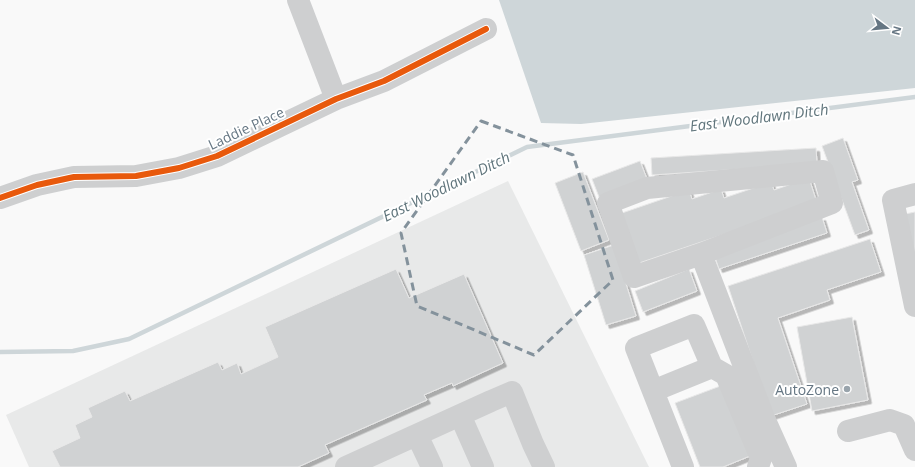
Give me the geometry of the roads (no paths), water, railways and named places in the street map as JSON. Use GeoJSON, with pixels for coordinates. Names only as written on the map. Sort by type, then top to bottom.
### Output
{"type":"FeatureCollection","features":[{"type":"Feature","properties":{"kind":"street"},"geometry":{"type":"LineString","coordinates":[[298,0],[336,99]]}},
{"type":"Feature","properties":{"kind":"street","name":"Laddie Place"},"geometry":{"type":"LineString","coordinates":[[0,198],[37,185],[74,177],[136,176],[179,168],[217,156],[336,99],[384,81],[486,29]]}},
{"type":"Feature","properties":{"kind":"street"},"geometry":{"type":"LineString","coordinates":[[823,171],[832,203],[701,254],[634,277],[608,203],[648,188],[823,171]]}},
{"type":"Feature","properties":{"kind":"street"},"geometry":{"type":"LineString","coordinates":[[915,194],[893,200],[915,306]]}},
{"type":"Feature","properties":{"kind":"street"},"geometry":{"type":"LineString","coordinates":[[701,254],[764,418],[786,467]]}},
{"type":"Feature","properties":{"kind":"street"},"geometry":{"type":"LineString","coordinates":[[683,467],[636,348],[694,325],[712,367],[726,375],[761,458],[758,467]]}},
{"type":"Feature","properties":{"kind":"street"},"geometry":{"type":"LineString","coordinates":[[653,391],[712,367]]}},
{"type":"Feature","properties":{"kind":"street"},"geometry":{"type":"LineString","coordinates":[[346,467],[378,460],[417,434],[512,392],[544,467]]}},
{"type":"Feature","properties":{"kind":"street"},"geometry":{"type":"LineString","coordinates":[[460,415],[483,467]]}},
{"type":"Feature","properties":{"kind":"street"},"geometry":{"type":"LineString","coordinates":[[848,430],[890,420],[904,425],[915,450]]}},
{"type":"Feature","properties":{"kind":"street"},"geometry":{"type":"LineString","coordinates":[[417,434],[432,467]]}},
{"type":"Feature","properties":{"kind":"waterway","name":"East Woodlawn Ditch"},"geometry":{"type":"LineString","coordinates":[[0,352],[73,351],[129,339],[527,147],[915,97]]}},
{"type":"Feature","properties":{"kind":"place","name":"AutoZone"},"geometry":{"type":"Point","coordinates":[847,389]}}]}
